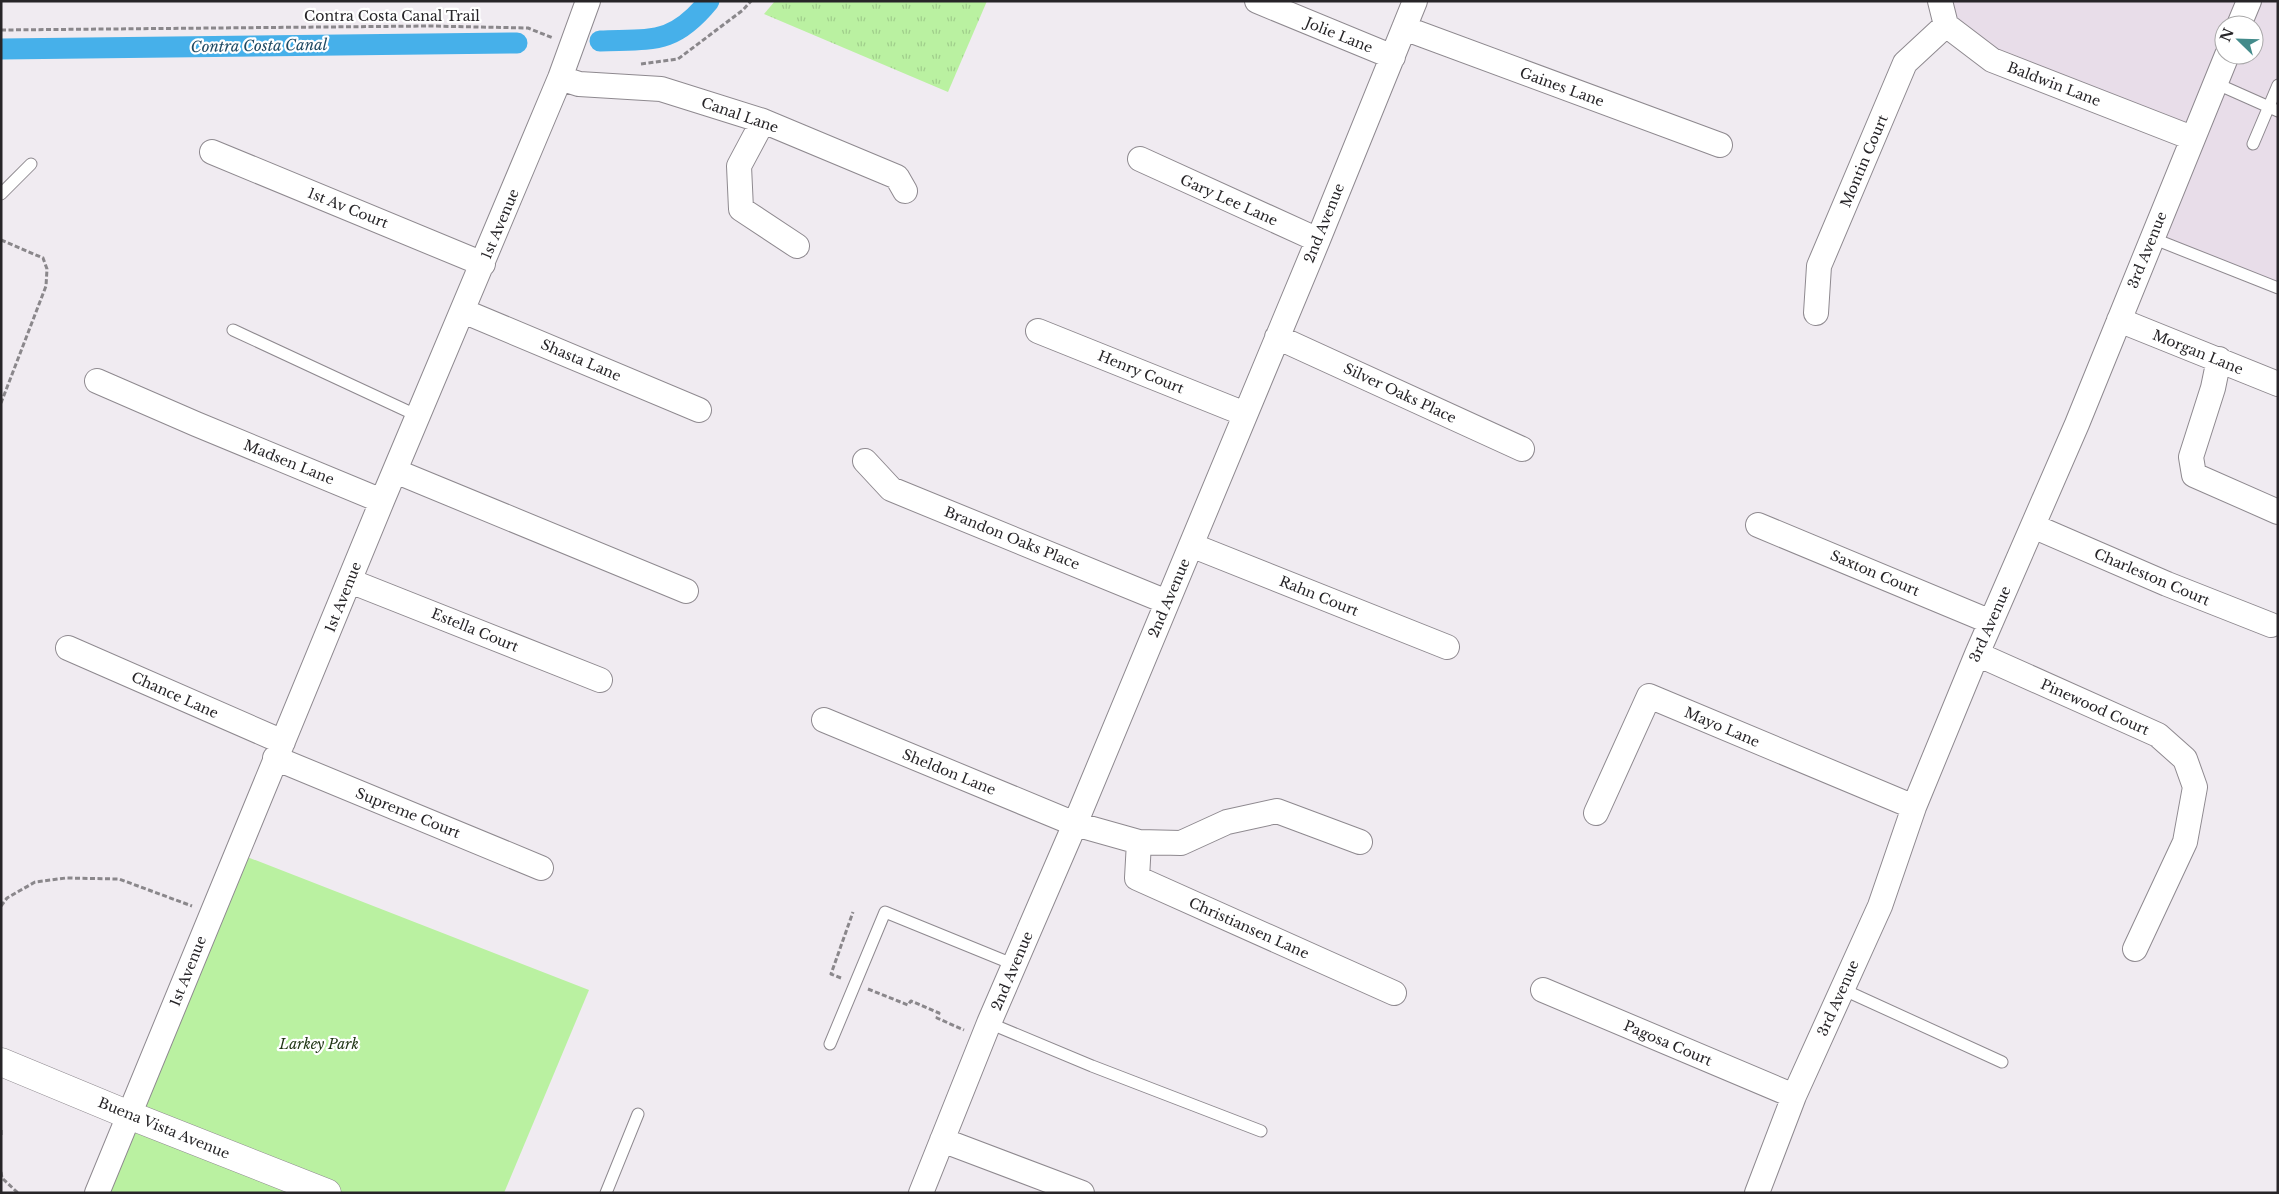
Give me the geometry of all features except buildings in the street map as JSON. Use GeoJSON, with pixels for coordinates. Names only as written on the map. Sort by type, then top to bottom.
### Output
{"type":"FeatureCollection","features":[{"type":"Feature","properties":{"kind":"street","name":"1st Avenue"},"geometry":{"type":"LineString","coordinates":[[97,1193],[382,500],[560,78],[588,1]]}},
{"type":"Feature","properties":{"kind":"street","name":"Jolie Lane"},"geometry":{"type":"LineString","coordinates":[[1258,1],[1393,57]]}},
{"type":"Feature","properties":{"kind":"street","name":"2nd Avenue"},"geometry":{"type":"LineString","coordinates":[[920,1193],[989,1023],[1075,824],[1318,240],[1415,1]]}},
{"type":"Feature","properties":{"kind":"street"},"geometry":{"type":"LineString","coordinates":[[1940,1],[1946,25]]}},
{"type":"Feature","properties":{"kind":"street"},"geometry":{"type":"LineString","coordinates":[[2243,15],[2249,1]]}},
{"type":"Feature","properties":{"kind":"street","name":"Baldwin Lane"},"geometry":{"type":"LineString","coordinates":[[1946,25],[1992,60],[2192,138]]}},
{"type":"Feature","properties":{"kind":"street","name":"Montin Court"},"geometry":{"type":"LineString","coordinates":[[1816,313],[1819,266],[1905,63],[1946,25]]}},
{"type":"Feature","properties":{"kind":"street","name":"Gaines Lane"},"geometry":{"type":"LineString","coordinates":[[1404,28],[1720,145]]}},
{"type":"Feature","properties":{"kind":"street","name":"3rd Avenue"},"geometry":{"type":"LineString","coordinates":[[1757,1193],[1794,1096],[1880,906],[1914,807],[1976,654],[2033,526],[2223,65]]}},
{"type":"Feature","properties":{"kind":"street","name":"Canal Lane"},"geometry":{"type":"LineString","coordinates":[[560,78],[579,84],[661,89],[763,121],[897,177],[905,190]]}},
{"type":"Feature","properties":{"kind":"street"},"geometry":{"type":"LineString","coordinates":[[763,121],[739,166],[741,209],[797,246]]}},
{"type":"Feature","properties":{"kind":"street","name":"1st Av Court"},"geometry":{"type":"LineString","coordinates":[[212,152],[483,264]]}},
{"type":"Feature","properties":{"kind":"street","name":"Gary Lee Lane"},"geometry":{"type":"LineString","coordinates":[[1140,160],[1318,240]]}},
{"type":"Feature","properties":{"kind":"street","name":"Shasta Lane"},"geometry":{"type":"LineString","coordinates":[[463,310],[699,410]]}},
{"type":"Feature","properties":{"kind":"street","name":"Morgan Lane"},"geometry":{"type":"LineString","coordinates":[[2119,320],[2278,384]]}},
{"type":"Feature","properties":{"kind":"street","name":"Henry Court"},"geometry":{"type":"LineString","coordinates":[[1038,331],[1245,414]]}},
{"type":"Feature","properties":{"kind":"street","name":"Silver Oaks Place"},"geometry":{"type":"LineString","coordinates":[[1277,337],[1522,449]]}},
{"type":"Feature","properties":{"kind":"street"},"geometry":{"type":"LineString","coordinates":[[2218,359],[2213,388],[2192,457],[2194,475],[2278,512]]}},
{"type":"Feature","properties":{"kind":"street","name":"Madsen Lane"},"geometry":{"type":"LineString","coordinates":[[97,381],[196,424],[382,500]]}},
{"type":"Feature","properties":{"kind":"street","name":"Brandon Oaks Place"},"geometry":{"type":"LineString","coordinates":[[865,461],[891,489],[1167,602]]}},
{"type":"Feature","properties":{"kind":"street"},"geometry":{"type":"LineString","coordinates":[[395,471],[686,591]]}},
{"type":"Feature","properties":{"kind":"street","name":"Saxton Court"},"geometry":{"type":"LineString","coordinates":[[1758,525],[1991,622]]}},
{"type":"Feature","properties":{"kind":"street","name":"Charleston Court"},"geometry":{"type":"LineString","coordinates":[[2033,526],[2167,584],[2271,625]]}},
{"type":"Feature","properties":{"kind":"street","name":"Rahn Court"},"geometry":{"type":"LineString","coordinates":[[1191,545],[1447,647]]}},
{"type":"Feature","properties":{"kind":"street","name":"Estella Court"},"geometry":{"type":"LineString","coordinates":[[350,581],[600,680]]}},
{"type":"Feature","properties":{"kind":"street","name":"Chance Lane"},"geometry":{"type":"LineString","coordinates":[[68,648],[279,750]]}},
{"type":"Feature","properties":{"kind":"street","name":"Pinewood Court"},"geometry":{"type":"LineString","coordinates":[[1976,654],[2158,735],[2185,759],[2195,787],[2185,842],[2135,949]]}},
{"type":"Feature","properties":{"kind":"street","name":"Mayo Lane"},"geometry":{"type":"LineString","coordinates":[[1596,813],[1649,696],[1914,807]]}},
{"type":"Feature","properties":{"kind":"street","name":"Sheldon Lane"},"geometry":{"type":"LineString","coordinates":[[824,720],[1075,824],[1139,842],[1181,843],[1226,822],[1277,810],[1360,842]]}},
{"type":"Feature","properties":{"kind":"street","name":"Supreme Court"},"geometry":{"type":"LineString","coordinates":[[279,750],[541,868]]}},
{"type":"Feature","properties":{"kind":"street","name":"Christiansen Lane"},"geometry":{"type":"LineString","coordinates":[[1139,842],[1137,878],[1394,993]]}},
{"type":"Feature","properties":{"kind":"street","name":"Pagosa Court"},"geometry":{"type":"LineString","coordinates":[[1543,990],[1794,1096]]}},
{"type":"Feature","properties":{"kind":"street","name":"Buena Vista Avenue"},"geometry":{"type":"LineString","coordinates":[[1,1062],[327,1193]]}},
{"type":"Feature","properties":{"kind":"street"},"geometry":{"type":"LineString","coordinates":[[942,1140],[1082,1193]]}},
{"type":"Feature","properties":{"kind":"lane"},"geometry":{"type":"LineString","coordinates":[[2215,84],[2273,109]]}},
{"type":"Feature","properties":{"kind":"lane"},"geometry":{"type":"LineString","coordinates":[[2253,144],[2273,109],[2278,85]]}},
{"type":"Feature","properties":{"kind":"lane"},"geometry":{"type":"LineString","coordinates":[[1,194],[31,164]]}},
{"type":"Feature","properties":{"kind":"lane"},"geometry":{"type":"LineString","coordinates":[[2152,238],[2278,288]]}},
{"type":"Feature","properties":{"kind":"lane"},"geometry":{"type":"LineString","coordinates":[[233,330],[418,416]]}},
{"type":"Feature","properties":{"kind":"lane"},"geometry":{"type":"LineString","coordinates":[[830,1044],[885,912],[1015,965]]}},
{"type":"Feature","properties":{"kind":"lane"},"geometry":{"type":"LineString","coordinates":[[1842,989],[2002,1062]]}},
{"type":"Feature","properties":{"kind":"lane"},"geometry":{"type":"LineString","coordinates":[[989,1023],[1092,1066],[1261,1131]]}},
{"type":"Feature","properties":{"kind":"lane"},"geometry":{"type":"LineString","coordinates":[[606,1193],[638,1114]]}},
{"type":"Feature","properties":{"kind":"path"},"geometry":{"type":"LineString","coordinates":[[640,65],[678,59],[743,10],[751,1]]}},
{"type":"Feature","properties":{"kind":"path","name":"Contra Costa Canal Trail"},"geometry":{"type":"LineString","coordinates":[[1,30],[430,26],[528,28],[549,35],[570,49]]}},
{"type":"Feature","properties":{"kind":"path"},"geometry":{"type":"LineString","coordinates":[[1,240],[43,258],[47,269],[46,286],[1,403]]}},
{"type":"Feature","properties":{"kind":"path"},"geometry":{"type":"LineString","coordinates":[[1,906],[7,898],[35,882],[66,878],[119,879],[212,913]]}},
{"type":"Feature","properties":{"kind":"path"},"geometry":{"type":"LineString","coordinates":[[853,912],[830,974],[908,1005],[911,1001],[939,1013],[937,1018],[967,1031]]}},
{"type":"Feature","properties":{"kind":"path"},"geometry":{"type":"LineString","coordinates":[[1,1130],[1,1137]]}},
{"type":"Feature","properties":{"kind":"path"},"geometry":{"type":"LineString","coordinates":[[1,1172],[2,1178],[18,1193]]}},
{"type":"Feature","properties":{"kind":"shaded area"},"geometry":{"type":"Polygon","coordinates":[[[1940,1],[2278,1],[2278,288],[2152,238],[2192,138],[1992,60],[1940,1]]]}},
{"type":"Feature","properties":{"kind":"green space"},"geometry":{"type":"Polygon","coordinates":[[[775,1],[987,1],[948,92],[764,14],[775,1]]]}},
{"type":"Feature","properties":{"kind":"green space","name":"Larkey Park"},"geometry":{"type":"Polygon","coordinates":[[[237,853],[589,990],[504,1193],[97,1193],[237,853]]]}},
{"type":"Feature","properties":{"kind":"waterway","name":"Contra Costa Canal"},"geometry":{"type":"LineString","coordinates":[[600,41],[661,37],[684,26],[709,1]]}},
{"type":"Feature","properties":{"kind":"waterway","name":"Contra Costa Canal"},"geometry":{"type":"LineString","coordinates":[[1,49],[517,43]]}}]}
